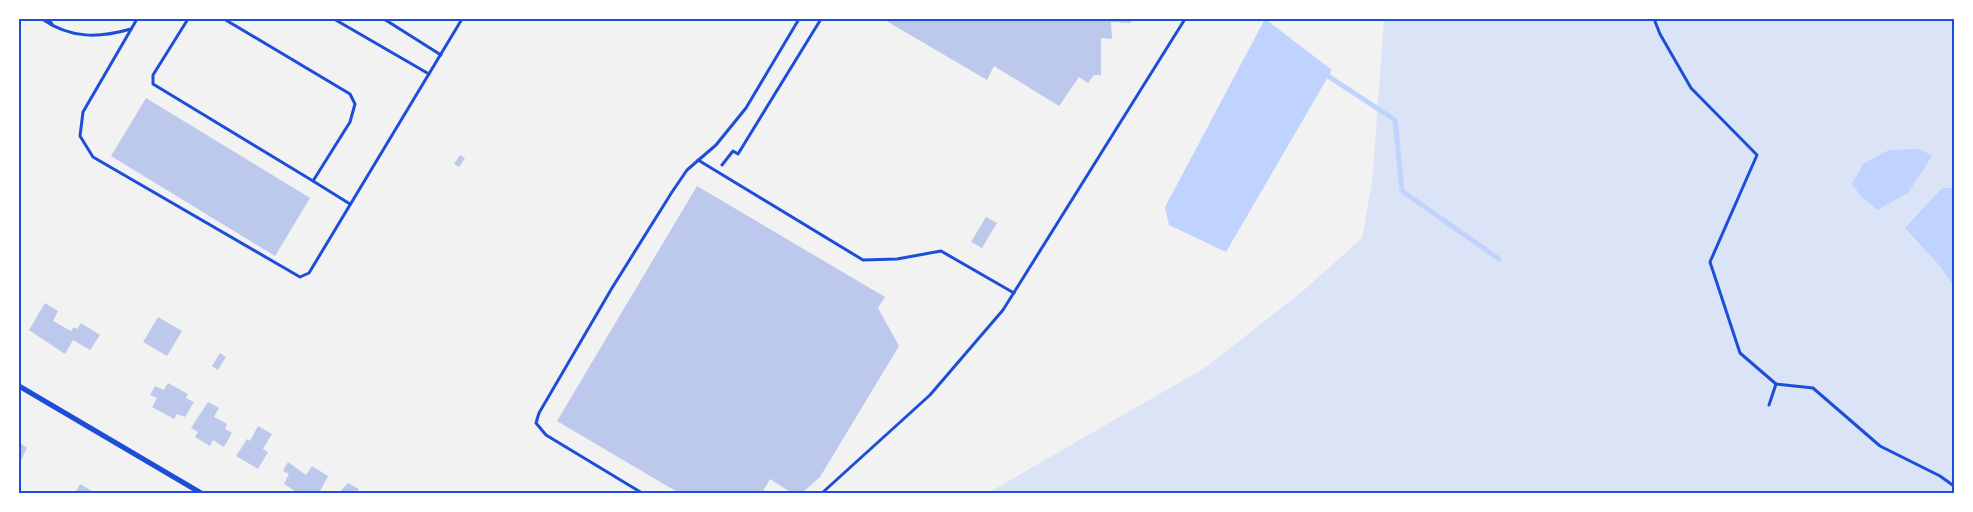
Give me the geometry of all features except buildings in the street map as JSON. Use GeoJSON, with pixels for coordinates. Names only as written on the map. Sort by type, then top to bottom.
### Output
{"type":"FeatureCollection","features":[{"type":"Feature","properties":{"kind":"street"},"geometry":{"type":"LineString","coordinates":[[19,386],[201,493]]}},
{"type":"Feature","properties":{"kind":"lane"},"geometry":{"type":"LineString","coordinates":[[42,19],[56,28],[74,35],[107,36],[131,29]]}},
{"type":"Feature","properties":{"kind":"lane"},"geometry":{"type":"LineString","coordinates":[[48,19],[56,28]]}},
{"type":"Feature","properties":{"kind":"lane"},"geometry":{"type":"LineString","coordinates":[[137,19],[83,112],[80,136],[93,156],[300,277],[309,273],[462,19]]}},
{"type":"Feature","properties":{"kind":"lane"},"geometry":{"type":"LineString","coordinates":[[188,19],[153,75],[153,84],[350,204]]}},
{"type":"Feature","properties":{"kind":"lane"},"geometry":{"type":"LineString","coordinates":[[224,19],[350,94],[355,104],[350,122],[313,181]]}},
{"type":"Feature","properties":{"kind":"lane"},"geometry":{"type":"LineString","coordinates":[[334,19],[429,74]]}},
{"type":"Feature","properties":{"kind":"lane"},"geometry":{"type":"LineString","coordinates":[[384,19],[441,55]]}},
{"type":"Feature","properties":{"kind":"lane"},"geometry":{"type":"LineString","coordinates":[[642,493],[546,435],[536,423],[539,413],[612,288],[672,192],[687,170],[716,144],[746,108],[799,19]]}},
{"type":"Feature","properties":{"kind":"lane"},"geometry":{"type":"LineString","coordinates":[[822,493],[930,395],[1003,310],[1185,19]]}},
{"type":"Feature","properties":{"kind":"lane"},"geometry":{"type":"LineString","coordinates":[[698,160],[863,260],[897,259],[941,251],[1014,293]]}},
{"type":"Feature","properties":{"kind":"path"},"geometry":{"type":"LineString","coordinates":[[716,172],[733,151],[738,154],[821,19]]}},
{"type":"Feature","properties":{"kind":"path"},"geometry":{"type":"LineString","coordinates":[[1654,19],[1660,34],[1691,88],[1758,156],[1710,262],[1740,353],[1776,384],[1813,388],[1880,446],[1940,476],[1954,486]]}},
{"type":"Feature","properties":{"kind":"path"},"geometry":{"type":"LineString","coordinates":[[1769,405],[1776,384]]}},
{"type":"Feature","properties":{"kind":"shaded area"},"geometry":{"type":"Polygon","coordinates":[[[1384,19],[1954,19],[1954,493],[988,493],[1206,367],[1304,290],[1362,238],[1372,183],[1384,19]]]}},
{"type":"Feature","properties":{"kind":"water"},"geometry":{"type":"Polygon","coordinates":[[[1265,19],[1332,70],[1226,252],[1169,225],[1165,207],[1265,19]]]}},
{"type":"Feature","properties":{"kind":"water"},"geometry":{"type":"Polygon","coordinates":[[[1920,149],[1932,156],[1908,193],[1877,210],[1861,196],[1852,184],[1863,164],[1889,150],[1920,149]]]}},
{"type":"Feature","properties":{"kind":"water"},"geometry":{"type":"Polygon","coordinates":[[[1942,188],[1952,188],[1954,193],[1954,286],[1939,265],[1905,228],[1942,188]]]}},
{"type":"Feature","properties":{"kind":"waterway"},"geometry":{"type":"LineString","coordinates":[[1328,76],[1395,120],[1402,191],[1499,259]]}}]}
